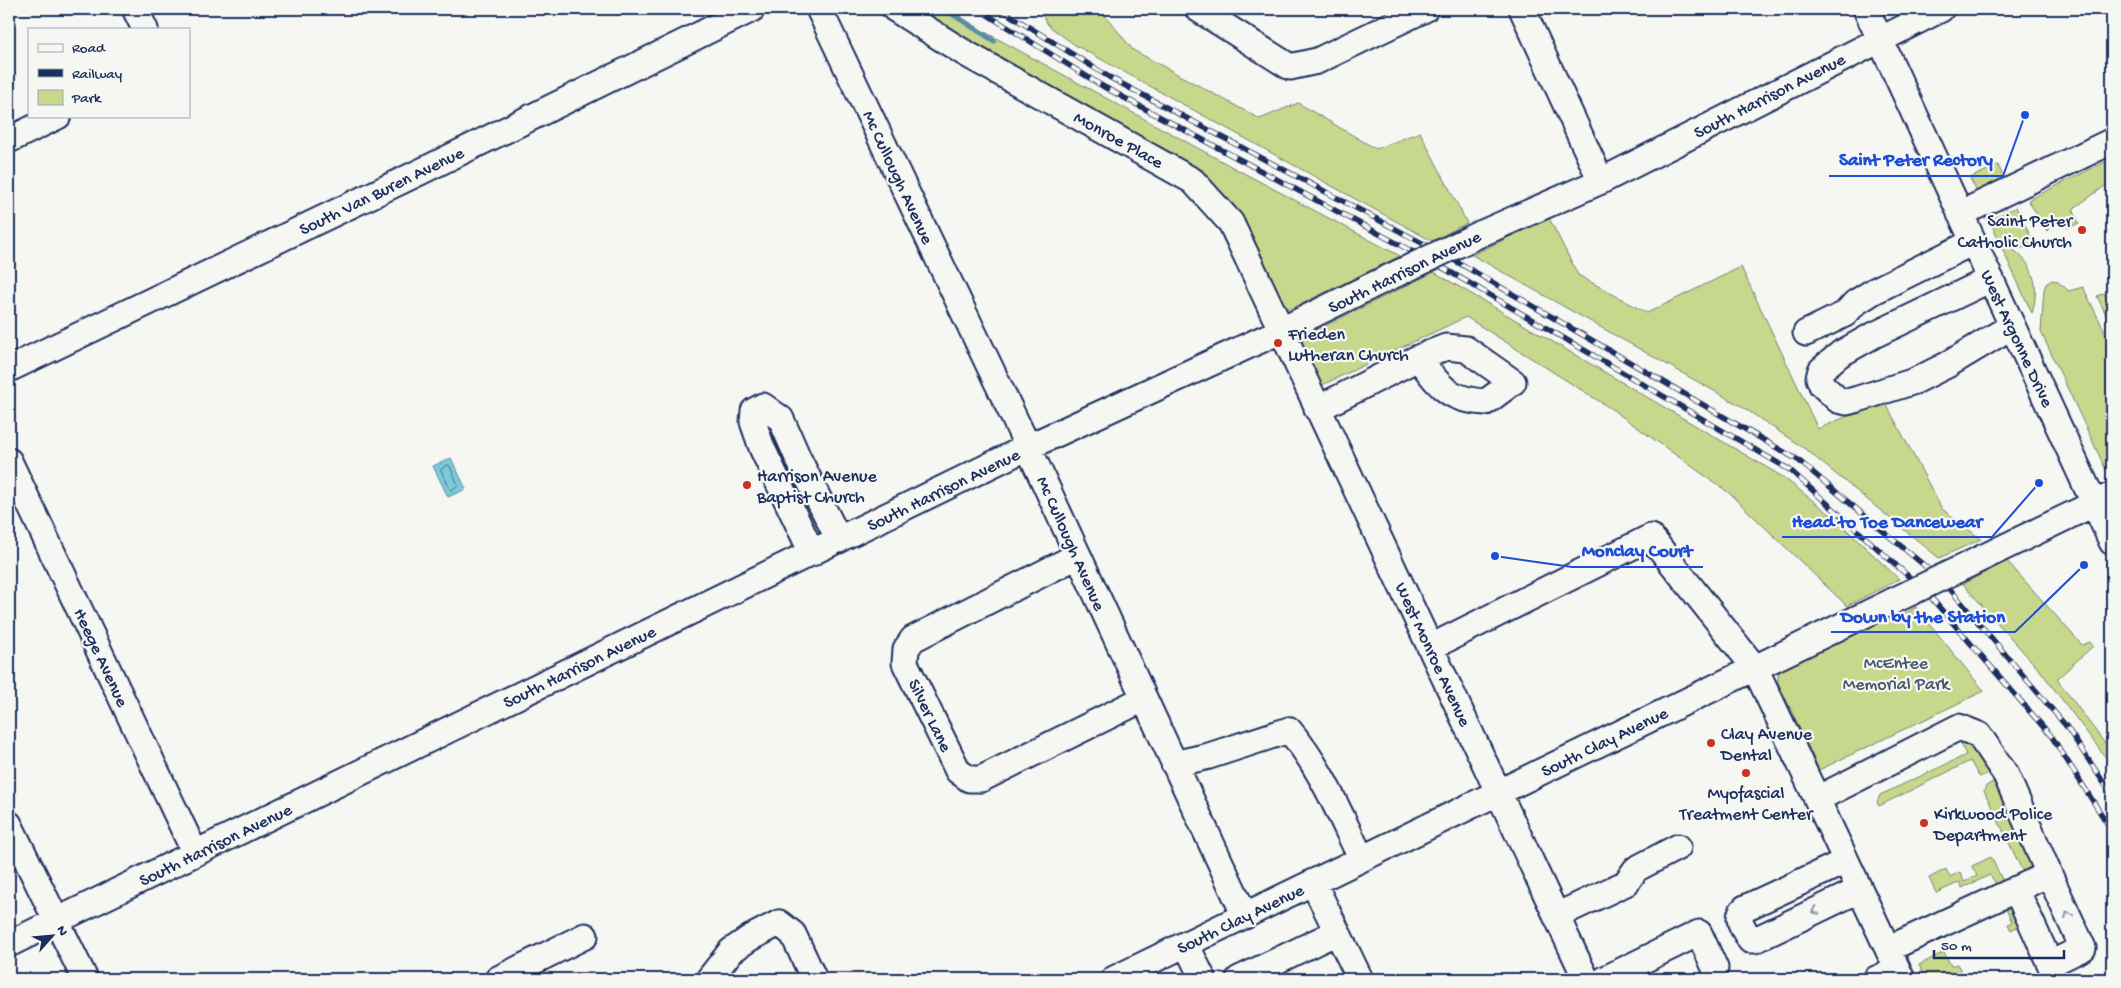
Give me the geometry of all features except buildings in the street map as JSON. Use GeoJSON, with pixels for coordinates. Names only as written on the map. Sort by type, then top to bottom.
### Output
{"type":"FeatureCollection","features":[{"type":"Feature","properties":{"kind":"street"},"geometry":{"type":"LineString","coordinates":[[135,9],[145,28]]}},
{"type":"Feature","properties":{"kind":"street","name":"South Van Buren Avenue"},"geometry":{"type":"LineString","coordinates":[[9,369],[422,172],[752,9]]}},
{"type":"Feature","properties":{"kind":"street","name":"Mc Cullough Avenue"},"geometry":{"type":"LineString","coordinates":[[819,9],[1028,447],[1245,916]]}},
{"type":"Feature","properties":{"kind":"street","name":"Monroe Place"},"geometry":{"type":"LineString","coordinates":[[895,9],[963,52],[1193,181],[1231,223],[1280,331]]}},
{"type":"Feature","properties":{"kind":"street"},"geometry":{"type":"LineString","coordinates":[[1198,9],[1290,67],[1318,61],[1425,9]]}},
{"type":"Feature","properties":{"kind":"street"},"geometry":{"type":"LineString","coordinates":[[1522,9],[1601,181]]}},
{"type":"Feature","properties":{"kind":"street","name":"West Argonne Drive"},"geometry":{"type":"LineString","coordinates":[[1866,9],[2012,326],[2106,502],[2112,542]]}},
{"type":"Feature","properties":{"kind":"street","name":"South Harrison Avenue"},"geometry":{"type":"LineString","coordinates":[[9,944],[1028,447],[1280,331],[1480,234],[1601,181],[1941,9]]}},
{"type":"Feature","properties":{"kind":"street"},"geometry":{"type":"LineString","coordinates":[[9,140],[54,118]]}},
{"type":"Feature","properties":{"kind":"street"},"geometry":{"type":"LineString","coordinates":[[1960,214],[2112,142]]}},
{"type":"Feature","properties":{"kind":"street"},"geometry":{"type":"LineString","coordinates":[[1806,333],[1845,314],[1855,303],[1874,290],[1973,242]]}},
{"type":"Feature","properties":{"kind":"street"},"geometry":{"type":"LineString","coordinates":[[1991,279],[1872,336],[1840,354],[1821,370],[1819,378],[1822,385],[1838,400],[1847,402],[1858,399],[1915,381],[1947,365],[2012,326]]}},
{"type":"Feature","properties":{"kind":"street","name":"West Monroe Avenue"},"geometry":{"type":"LineString","coordinates":[[1280,331],[1431,647],[1497,792],[1586,979]]}},
{"type":"Feature","properties":{"kind":"street"},"geometry":{"type":"LineString","coordinates":[[1317,409],[1418,358]]}},
{"type":"Feature","properties":{"kind":"street"},"geometry":{"type":"LineString","coordinates":[[812,553],[762,448],[753,422],[754,412],[763,406],[781,419],[798,458],[839,540]]}},
{"type":"Feature","properties":{"kind":"street","name":"Heege Avenue"},"geometry":{"type":"LineString","coordinates":[[9,461],[195,853]]}},
{"type":"Feature","properties":{"kind":"street","name":"South Clay Avenue"},"geometry":{"type":"LineString","coordinates":[[1114,979],[1984,557],[2106,502]]}},
{"type":"Feature","properties":{"kind":"street"},"geometry":{"type":"LineString","coordinates":[[1431,647],[1651,537],[1755,668],[1846,861],[1891,969],[2016,889],[2049,874]]}},
{"type":"Feature","properties":{"kind":"street","name":"Silver Lane"},"geometry":{"type":"LineString","coordinates":[[1077,556],[913,638],[906,649],[905,663],[958,770],[969,779],[981,779],[1144,699]]}},
{"type":"Feature","properties":{"kind":"street"},"geometry":{"type":"LineString","coordinates":[[1817,799],[1959,727],[1979,735],[2006,775],[2083,948],[2050,964],[2016,889]]}},
{"type":"Feature","properties":{"kind":"street"},"geometry":{"type":"LineString","coordinates":[[1174,764],[1209,756],[1289,730],[1300,743],[1317,772],[1361,858]]}},
{"type":"Feature","properties":{"kind":"street"},"geometry":{"type":"LineString","coordinates":[[9,824],[85,979]]}},
{"type":"Feature","properties":{"kind":"street"},"geometry":{"type":"LineString","coordinates":[[1556,916],[1626,883],[1636,869],[1678,847]]}},
{"type":"Feature","properties":{"kind":"street"},"geometry":{"type":"LineString","coordinates":[[1846,861],[1745,908],[1740,913],[1739,918],[1750,940],[1755,940],[1859,890]]}},
{"type":"Feature","properties":{"kind":"street"},"geometry":{"type":"LineString","coordinates":[[1313,882],[1360,979]]}},
{"type":"Feature","properties":{"kind":"street"},"geometry":{"type":"LineString","coordinates":[[709,979],[731,951],[750,938],[779,923],[793,934],[814,979]]}},
{"type":"Feature","properties":{"kind":"street"},"geometry":{"type":"LineString","coordinates":[[1239,979],[1337,932]]}},
{"type":"Feature","properties":{"kind":"street"},"geometry":{"type":"LineString","coordinates":[[1605,979],[1699,933],[1715,968]]}},
{"type":"Feature","properties":{"kind":"street"},"geometry":{"type":"LineString","coordinates":[[498,979],[585,936]]}},
{"type":"Feature","properties":{"kind":"street"},"geometry":{"type":"LineString","coordinates":[[1186,944],[1203,979]]}},
{"type":"Feature","properties":{"kind":"green space"},"geometry":{"type":"Polygon","coordinates":[[[915,9],[949,9],[985,32],[1400,256],[1291,309],[1286,309],[1282,305],[1242,222],[915,9]]]}},
{"type":"Feature","properties":{"kind":"green space"},"geometry":{"type":"Polygon","coordinates":[[[1038,9],[1100,9],[1133,50],[1260,119],[1298,103],[1376,149],[1420,132],[1467,223],[1432,241],[1075,45],[1049,26],[1038,9]]]}},
{"type":"Feature","properties":{"kind":"green space"},"geometry":{"type":"Polygon","coordinates":[[[2105,162],[2112,174],[2112,181],[2073,209],[2079,223],[2068,228],[2062,222],[2054,222],[2047,231],[2028,200],[2105,162]]]}},
{"type":"Feature","properties":{"kind":"green space"},"geometry":{"type":"Polygon","coordinates":[[[1998,165],[2006,183],[1979,196],[1970,178],[1998,165]]]}},
{"type":"Feature","properties":{"kind":"green space"},"geometry":{"type":"Polygon","coordinates":[[[2016,207],[2032,239],[2031,243],[2023,248],[2018,248],[1997,237],[1990,220],[2016,207]]]}},
{"type":"Feature","properties":{"kind":"green space"},"geometry":{"type":"Polygon","coordinates":[[[1549,218],[1578,275],[1647,313],[1741,267],[1818,429],[1884,400],[1942,509],[1981,539],[1939,558],[1805,449],[1741,406],[1472,255],[1549,218]]]}},
{"type":"Feature","properties":{"kind":"green space"},"geometry":{"type":"Polygon","coordinates":[[[1999,242],[2019,254],[2031,270],[2035,290],[2032,313],[1999,242]]]}},
{"type":"Feature","properties":{"kind":"green space"},"geometry":{"type":"Polygon","coordinates":[[[1434,272],[1783,477],[1831,515],[1899,579],[1847,606],[1729,493],[1613,410],[1466,317],[1320,386],[1302,344],[1304,336],[1434,272]]]}},
{"type":"Feature","properties":{"kind":"green space"},"geometry":{"type":"Polygon","coordinates":[[[2052,280],[2057,281],[2069,291],[2083,287],[2112,346],[2112,468],[2106,470],[2041,332],[2044,289],[2046,284],[2052,280]]]}},
{"type":"Feature","properties":{"kind":"green space"},"geometry":{"type":"Polygon","coordinates":[[[2104,293],[2112,310],[2112,327],[2097,296],[2104,293]]]}},
{"type":"Feature","properties":{"kind":"green space"},"geometry":{"type":"Polygon","coordinates":[[[2007,561],[2082,645],[2090,642],[2093,646],[2057,679],[2112,753],[2112,766],[2042,673],[1963,584],[2007,561]]]}},
{"type":"Feature","properties":{"kind":"green space","name":"McEntee Memorial Park"},"geometry":{"type":"Polygon","coordinates":[[[1916,607],[1984,691],[1819,770],[1778,682],[1778,674],[1782,668],[1895,610],[1901,616],[1916,607]]]}},
{"type":"Feature","properties":{"kind":"green space"},"geometry":{"type":"Polygon","coordinates":[[[1963,741],[1980,752],[1990,772],[1980,777],[1970,761],[1879,806],[1877,802],[1880,795],[1966,755],[1961,744],[1963,741]]]}},
{"type":"Feature","properties":{"kind":"green space"},"geometry":{"type":"Polygon","coordinates":[[[1993,782],[1997,786],[2034,865],[2033,868],[2024,872],[1984,791],[1986,786],[1993,782]]]}},
{"type":"Feature","properties":{"kind":"green space"},"geometry":{"type":"Polygon","coordinates":[[[1991,857],[2002,879],[1997,885],[1990,875],[1962,888],[1960,882],[1936,893],[1929,878],[1946,869],[1950,877],[1960,872],[1964,882],[1977,876],[1972,866],[1991,857]]]}},
{"type":"Feature","properties":{"kind":"green space"},"geometry":{"type":"Polygon","coordinates":[[[2010,902],[2021,925],[2011,930],[2008,924],[2012,922],[2005,907],[2010,902]]]}},
{"type":"Feature","properties":{"kind":"green space"},"geometry":{"type":"Polygon","coordinates":[[[1944,952],[1951,966],[1957,964],[1961,971],[1959,973],[1961,978],[1926,979],[1919,965],[1944,952]]]}},
{"type":"Feature","properties":{"kind":"water"},"geometry":{"type":"Polygon","coordinates":[[[451,458],[466,489],[448,497],[433,466],[451,458]]]}},
{"type":"Feature","properties":{"kind":"waterway"},"geometry":{"type":"LineString","coordinates":[[944,9],[994,41]]}},
{"type":"Feature","properties":{"kind":"railway"},"geometry":{"type":"LineString","coordinates":[[978,9],[1104,87],[1445,269],[1790,470],[1926,592],[2052,737],[2112,831]]}},
{"type":"Feature","properties":{"kind":"railway"},"geometry":{"type":"LineString","coordinates":[[1000,9],[1109,77],[1454,260],[1798,460],[1944,582],[2066,726],[2112,795]]}},
{"type":"Feature","properties":{"kind":"place","name":"Saint Peter Rectory"},"geometry":{"type":"Point","coordinates":[2025,115]}},
{"type":"Feature","properties":{"kind":"place","name":"Saint Peter Catholic Church"},"geometry":{"type":"Point","coordinates":[2082,230]}},
{"type":"Feature","properties":{"kind":"place","name":"Frieden Lutheran Church"},"geometry":{"type":"Point","coordinates":[1278,343]}},
{"type":"Feature","properties":{"kind":"place","name":"Head to Toe Dancewear"},"geometry":{"type":"Point","coordinates":[2039,483]}},
{"type":"Feature","properties":{"kind":"place","name":"Harrison Avenue Baptist Church"},"geometry":{"type":"Point","coordinates":[747,485]}},
{"type":"Feature","properties":{"kind":"place","name":"Monclay Court"},"geometry":{"type":"Point","coordinates":[1495,556]}},
{"type":"Feature","properties":{"kind":"place","name":"Down by the Station"},"geometry":{"type":"Point","coordinates":[2084,565]}},
{"type":"Feature","properties":{"kind":"place","name":"Clay Avenue Dental"},"geometry":{"type":"Point","coordinates":[1711,743]}},
{"type":"Feature","properties":{"kind":"place","name":"Myofascial Treatment Center"},"geometry":{"type":"Point","coordinates":[1746,773]}},
{"type":"Feature","properties":{"kind":"place","name":"Kirkwood Police Department"},"geometry":{"type":"Point","coordinates":[1924,823]}}]}
